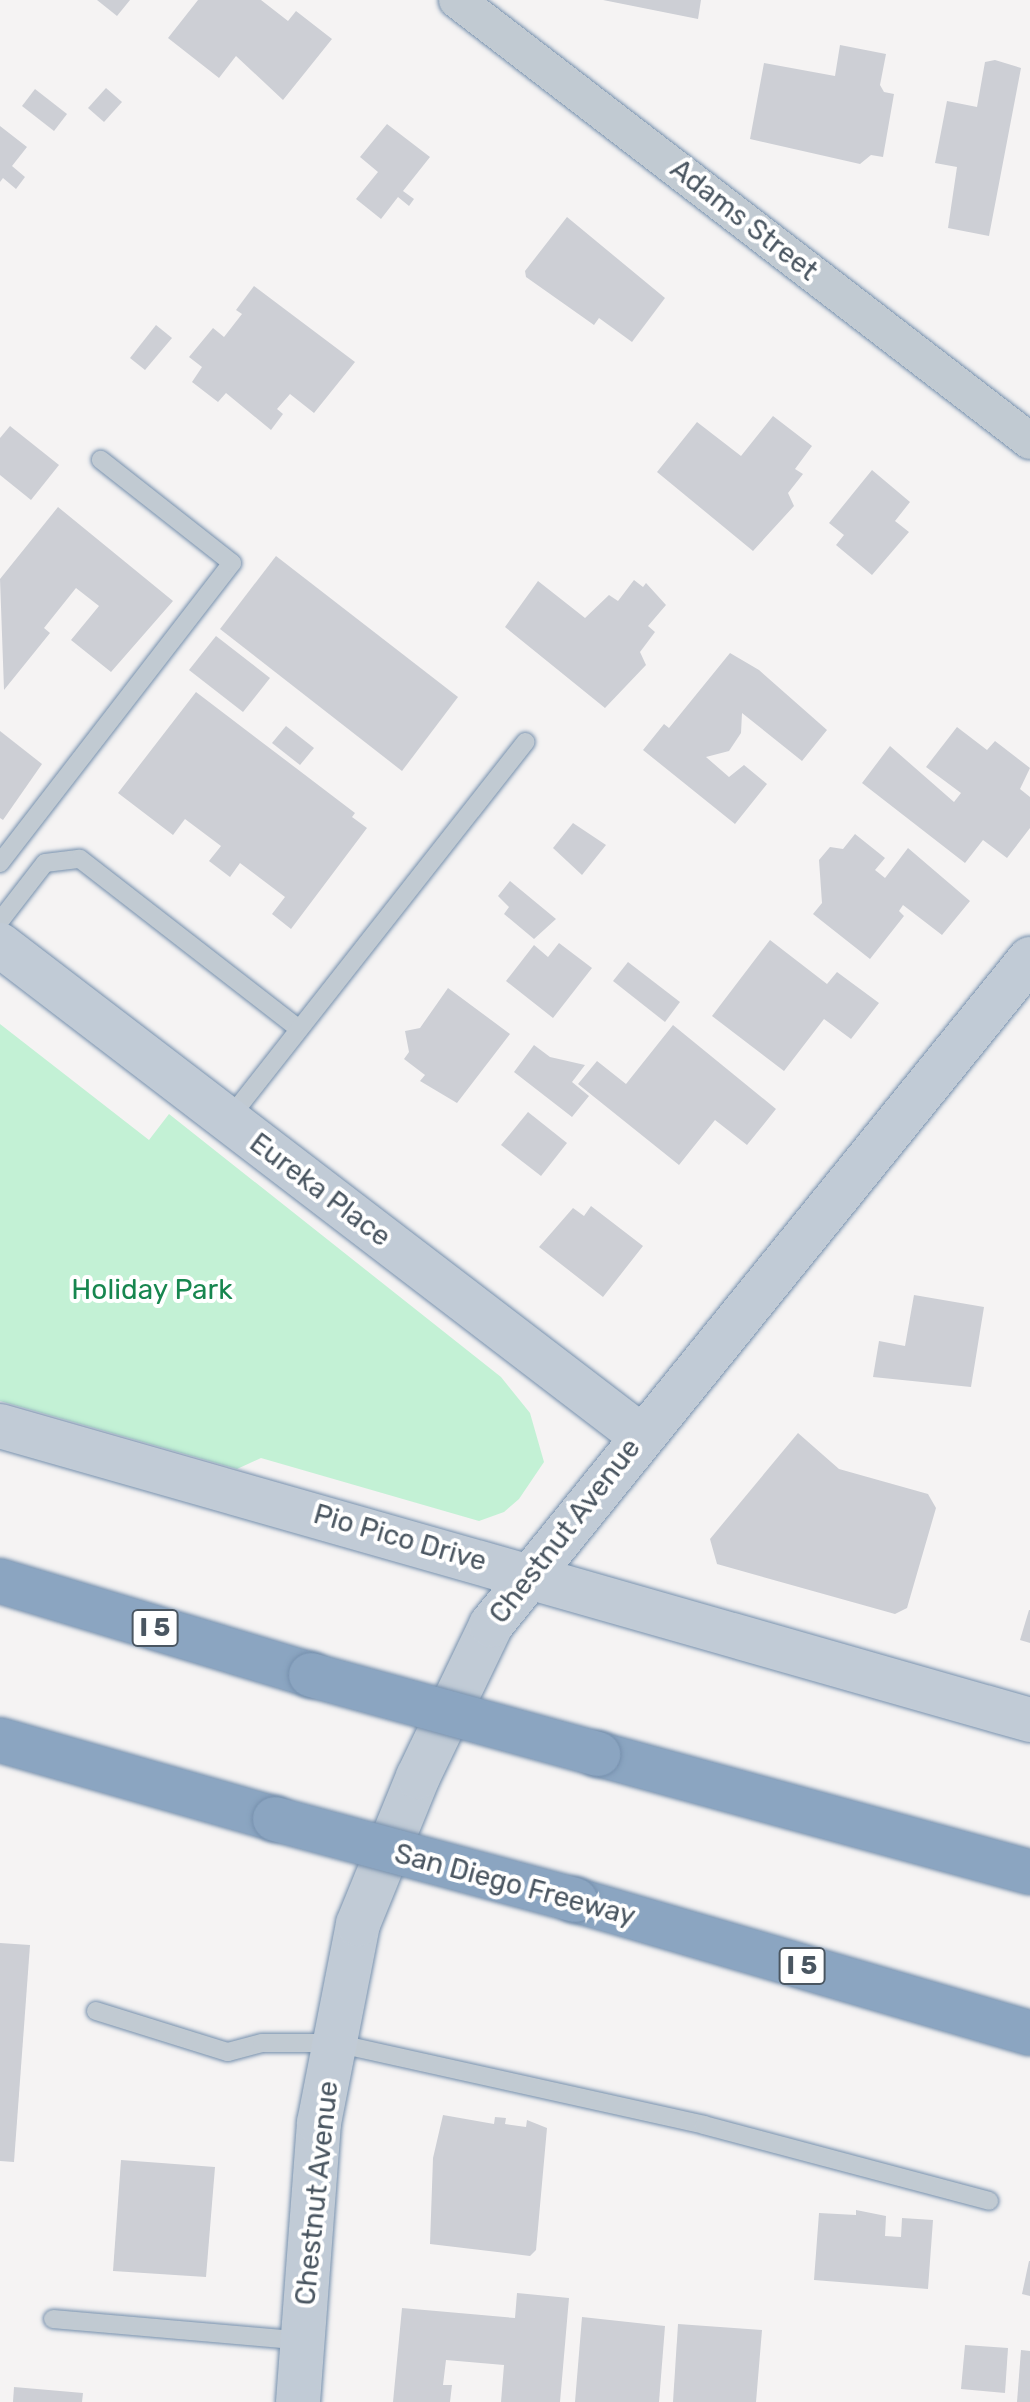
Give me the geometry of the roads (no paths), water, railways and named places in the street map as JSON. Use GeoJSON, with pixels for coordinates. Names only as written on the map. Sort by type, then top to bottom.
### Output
{"type":"FeatureCollection","features":[{"type":"Feature","properties":{"kind":"highway","name":"I 5"},"geometry":{"type":"LineString","coordinates":[[0,1581],[311,1675],[1030,1872]]}},
{"type":"Feature","properties":{"kind":"highway","name":"San Diego Freeway"},"geometry":{"type":"LineString","coordinates":[[0,1740],[575,1900],[1030,2033]]}},
{"type":"Feature","properties":{"kind":"street","name":"Adams Street"},"geometry":{"type":"LineString","coordinates":[[457,0],[1030,441]]}},
{"type":"Feature","properties":{"kind":"street","name":"Eureka Place"},"geometry":{"type":"LineString","coordinates":[[0,945],[640,1435]]}},
{"type":"Feature","properties":{"kind":"street","name":"Chestnut Avenue"},"geometry":{"type":"LineString","coordinates":[[298,2402],[319,2123],[358,1924],[418,1777],[491,1625],[640,1435],[1030,959]]}},
{"type":"Feature","properties":{"kind":"street","name":"Pio Pico Drive"},"geometry":{"type":"LineString","coordinates":[[0,1426],[528,1574],[1030,1720]]}},
{"type":"Feature","properties":{"kind":"lane"},"geometry":{"type":"LineString","coordinates":[[0,863],[232,563],[101,460]]}},
{"type":"Feature","properties":{"kind":"lane"},"geometry":{"type":"LineString","coordinates":[[228,1120],[525,742]]}},
{"type":"Feature","properties":{"kind":"lane"},"geometry":{"type":"LineString","coordinates":[[0,921],[45,863],[80,859],[299,1029]]}},
{"type":"Feature","properties":{"kind":"lane"},"geometry":{"type":"LineString","coordinates":[[96,2011],[228,2052],[262,2043],[335,2043],[704,2125],[989,2201]]}},
{"type":"Feature","properties":{"kind":"lane"},"geometry":{"type":"LineString","coordinates":[[53,2319],[302,2341]]}},
{"type":"Feature","properties":{"kind":"park label","name":"Holiday Park"},"geometry":{"type":"Point","coordinates":[152,1290]}}]}
